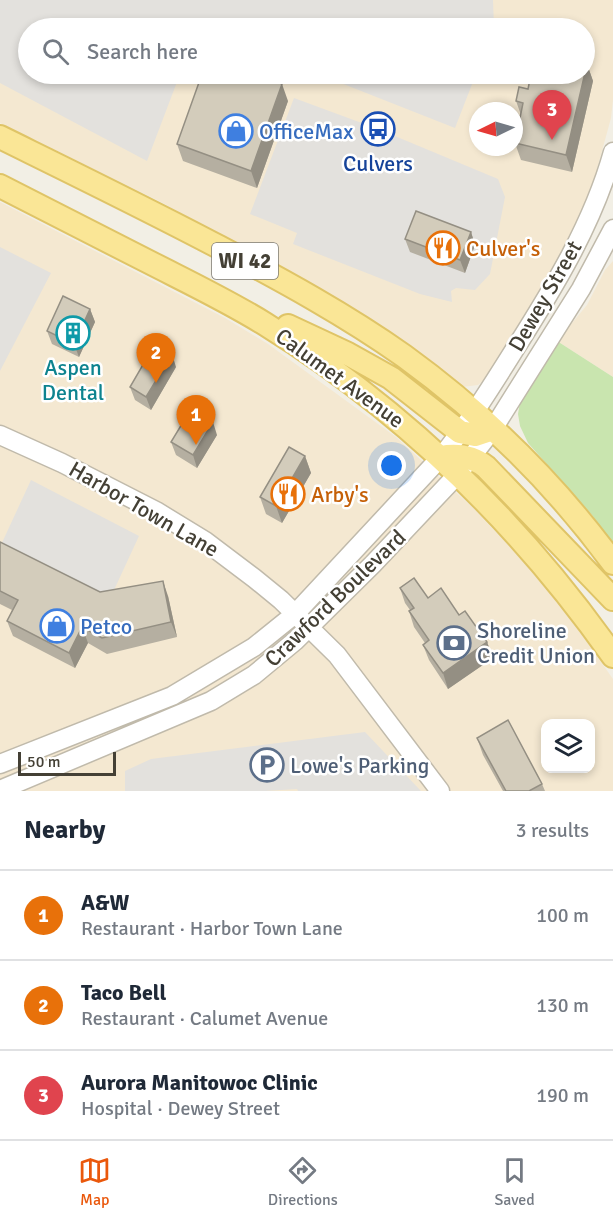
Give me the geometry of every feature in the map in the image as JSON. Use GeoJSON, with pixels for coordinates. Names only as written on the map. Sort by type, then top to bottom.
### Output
{"type":"FeatureCollection","features":[{"type":"Feature","properties":{"kind":"main road","name":"WI 42"},"geometry":{"type":"LineString","coordinates":[[0,137],[160,217],[294,288],[401,354],[473,412],[524,458],[568,506],[613,563]]}},
{"type":"Feature","properties":{"kind":"main road","name":"Calumet Avenue"},"geometry":{"type":"LineString","coordinates":[[0,186],[245,312],[333,370],[389,412],[441,457]]}},
{"type":"Feature","properties":{"kind":"main road"},"geometry":{"type":"LineString","coordinates":[[245,312],[291,327],[368,364],[400,384],[460,432],[476,435],[493,429]]}},
{"type":"Feature","properties":{"kind":"main road"},"geometry":{"type":"LineString","coordinates":[[441,457],[456,456],[501,518],[557,581],[613,656]]}},
{"type":"Feature","properties":{"kind":"main road"},"geometry":{"type":"LineString","coordinates":[[464,466],[490,470],[613,600]]}},
{"type":"Feature","properties":{"kind":"street","name":"Dewey Street"},"geometry":{"type":"LineString","coordinates":[[460,432],[534,320],[566,264],[588,217],[613,152]]}},
{"type":"Feature","properties":{"kind":"street"},"geometry":{"type":"LineString","coordinates":[[588,217],[613,230]]}},
{"type":"Feature","properties":{"kind":"street","name":"Dewey Street"},"geometry":{"type":"LineString","coordinates":[[464,466],[493,429],[581,289],[613,230]]}},
{"type":"Feature","properties":{"kind":"street","name":"Crawford Boulevard"},"geometry":{"type":"LineString","coordinates":[[0,764],[172,696],[242,655],[295,614],[441,457],[460,432]]}},
{"type":"Feature","properties":{"kind":"street","name":"Harbor Town Lane"},"geometry":{"type":"LineString","coordinates":[[0,435],[93,478],[182,526],[246,572],[295,614],[337,655],[440,791]]}},
{"type":"Feature","properties":{"kind":"street","name":"Crawford Boulevard"},"geometry":{"type":"LineString","coordinates":[[0,790],[211,701],[263,668],[309,628],[359,579],[464,466]]}},
{"type":"Feature","properties":{"kind":"shaded area"},"geometry":{"type":"Polygon","coordinates":[[[0,0],[613,0],[613,100],[611,118],[593,184],[565,247],[485,379],[478,385],[462,387],[367,317],[161,202],[0,123],[0,0]]]}},
{"type":"Feature","properties":{"kind":"shaded area"},"geometry":{"type":"Polygon","coordinates":[[[0,0],[493,0],[494,18],[18,18],[18,84],[176,84],[147,161],[0,83],[0,0]]]}},
{"type":"Feature","properties":{"kind":"shaded area"},"geometry":{"type":"Polygon","coordinates":[[[343,84],[472,84],[455,128],[343,84]]]}},
{"type":"Feature","properties":{"kind":"shaded area"},"geometry":{"type":"Polygon","coordinates":[[[294,98],[378,129],[498,179],[505,197],[490,274],[475,290],[456,288],[451,291],[452,302],[420,294],[293,244],[297,233],[250,214],[294,98]]]}},
{"type":"Feature","properties":{"kind":"shaded area"},"geometry":{"type":"Polygon","coordinates":[[[0,202],[225,318],[268,344],[396,437],[474,509],[525,563],[563,608],[613,679],[613,791],[0,791],[0,202]]]}},
{"type":"Feature","properties":{"kind":"shaded area"},"geometry":{"type":"Polygon","coordinates":[[[0,247],[51,273],[0,371],[0,247]]]}},
{"type":"Feature","properties":{"kind":"shaded area"},"geometry":{"type":"Polygon","coordinates":[[[613,261],[613,377],[557,341],[587,305],[605,270],[613,261]]]}},
{"type":"Feature","properties":{"kind":"shaded area"},"geometry":{"type":"Polygon","coordinates":[[[31,480],[139,536],[108,603],[0,547],[31,480]]]}},
{"type":"Feature","properties":{"kind":"shaded area","name":"Lowe's Parking"},"geometry":{"type":"Polygon","coordinates":[[[365,732],[421,791],[298,791],[297,789],[125,791],[125,771],[151,759],[365,732]]]}},
{"type":"Feature","properties":{"kind":"green space"},"geometry":{"type":"Polygon","coordinates":[[[557,341],[613,377],[613,544],[592,515],[528,443],[520,426],[518,414],[520,402],[557,341]]]}},
{"type":"Feature","properties":{"kind":"building","name":"OfficeMax"},"geometry":{"type":"Polygon","coordinates":[[[198,84],[282,84],[251,171],[177,144],[198,84]]]}},
{"type":"Feature","properties":{"kind":"building"},"geometry":{"type":"Polygon","coordinates":[[[529,84],[583,84],[566,155],[523,145],[523,102],[516,101],[519,87],[528,89],[529,84]]]}},
{"type":"Feature","properties":{"kind":"building"},"geometry":{"type":"Polygon","coordinates":[[[416,211],[471,232],[460,260],[405,239],[416,211]]]}},
{"type":"Feature","properties":{"kind":"building"},"geometry":{"type":"Polygon","coordinates":[[[63,296],[90,309],[74,344],[47,331],[63,296]]]}},
{"type":"Feature","properties":{"kind":"building"},"geometry":{"type":"Polygon","coordinates":[[[155,344],[172,354],[146,397],[130,387],[155,344]]]}},
{"type":"Feature","properties":{"kind":"building"},"geometry":{"type":"Polygon","coordinates":[[[191,409],[213,422],[193,455],[171,442],[191,409]]]}},
{"type":"Feature","properties":{"kind":"building"},"geometry":{"type":"Polygon","coordinates":[[[289,447],[305,456],[276,506],[260,497],[289,447]]]}},
{"type":"Feature","properties":{"kind":"building"},"geometry":{"type":"Polygon","coordinates":[[[0,542],[100,592],[163,581],[171,622],[102,638],[82,627],[69,653],[7,621],[18,600],[0,591],[0,542]]]}},
{"type":"Feature","properties":{"kind":"building","name":"Shoreline Credit Union"},"geometry":{"type":"Polygon","coordinates":[[[414,578],[428,598],[441,588],[459,615],[465,611],[487,642],[443,673],[423,645],[429,640],[409,611],[414,608],[400,588],[414,578]]]}},
{"type":"Feature","properties":{"kind":"building"},"geometry":{"type":"Polygon","coordinates":[[[508,720],[542,784],[529,791],[506,791],[477,738],[508,720]]]}},
{"type":"Feature","properties":{"kind":"place","name":"Culvers"},"geometry":{"type":"Point","coordinates":[378,129]}},
{"type":"Feature","properties":{"kind":"place","name":"OfficeMax"},"geometry":{"type":"Point","coordinates":[236,131]}},
{"type":"Feature","properties":{"kind":"place","name":"Aurora Manitowoc Clinic"},"geometry":{"type":"Point","coordinates":[552,140]}},
{"type":"Feature","properties":{"kind":"place","name":"Culver's"},"geometry":{"type":"Point","coordinates":[443,248]}},
{"type":"Feature","properties":{"kind":"place","name":"Aspen Dental"},"geometry":{"type":"Point","coordinates":[73,333]}},
{"type":"Feature","properties":{"kind":"place","name":"Taco Bell"},"geometry":{"type":"Point","coordinates":[156,383]}},
{"type":"Feature","properties":{"kind":"place","name":"A&W"},"geometry":{"type":"Point","coordinates":[196,445]}},
{"type":"Feature","properties":{"kind":"place","name":"Arby's"},"geometry":{"type":"Point","coordinates":[288,494]}},
{"type":"Feature","properties":{"kind":"place","name":"Petco"},"geometry":{"type":"Point","coordinates":[57,626]}},
{"type":"Feature","properties":{"kind":"place","name":"Shoreline Credit Union"},"geometry":{"type":"Point","coordinates":[454,643]}},
{"type":"Feature","properties":{"kind":"place","name":"Lowe's Parking"},"geometry":{"type":"Point","coordinates":[267,765]}}]}
